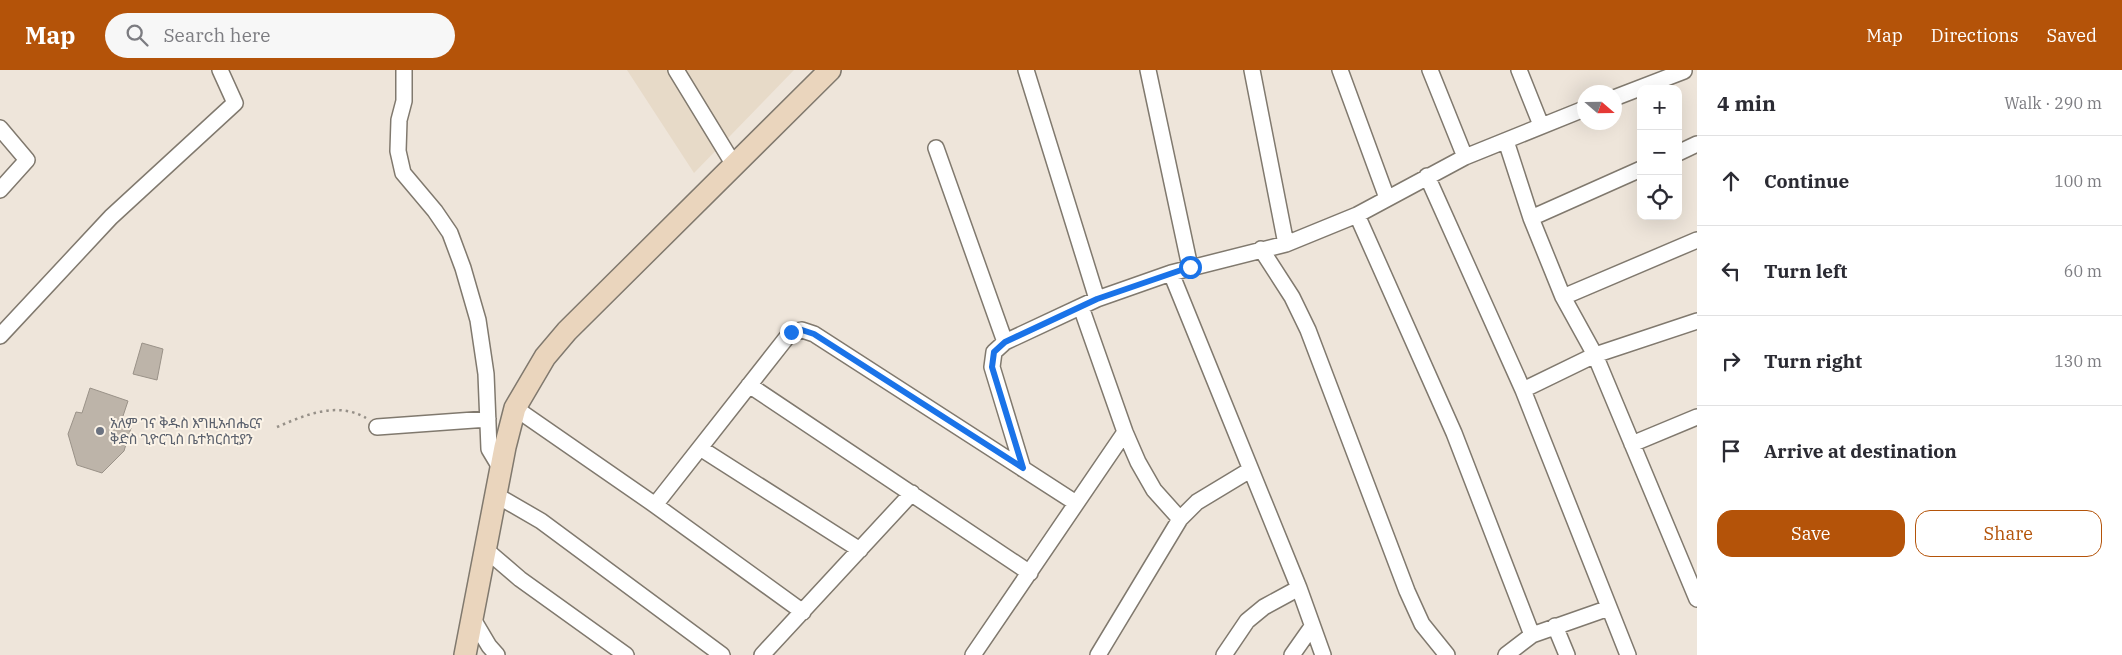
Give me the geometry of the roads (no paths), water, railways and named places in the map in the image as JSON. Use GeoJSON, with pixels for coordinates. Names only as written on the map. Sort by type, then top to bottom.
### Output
{"type":"FeatureCollection","features":[{"type":"Feature","properties":{"kind":"street"},"geometry":{"type":"LineString","coordinates":[[0,336],[110,217],[235,103],[220,70]]}},
{"type":"Feature","properties":{"kind":"street"},"geometry":{"type":"LineString","coordinates":[[404,70],[404,101],[400,120],[398,151],[403,173],[435,211],[450,233],[463,268],[478,320],[486,374],[489,449],[501,469]]}},
{"type":"Feature","properties":{"kind":"street"},"geometry":{"type":"LineString","coordinates":[[676,70],[734,165]]}},
{"type":"Feature","properties":{"kind":"street"},"geometry":{"type":"LineString","coordinates":[[465,655],[501,469],[515,408],[545,357],[567,331],[830,70]]}},
{"type":"Feature","properties":{"kind":"street"},"geometry":{"type":"LineString","coordinates":[[1026,70],[1097,299]]}},
{"type":"Feature","properties":{"kind":"street"},"geometry":{"type":"LineString","coordinates":[[1148,70],[1190,267]]}},
{"type":"Feature","properties":{"kind":"street"},"geometry":{"type":"LineString","coordinates":[[1252,70],[1286,244]]}},
{"type":"Feature","properties":{"kind":"street"},"geometry":{"type":"LineString","coordinates":[[1340,70],[1387,198]]}},
{"type":"Feature","properties":{"kind":"street"},"geometry":{"type":"LineString","coordinates":[[1430,70],[1465,157]]}},
{"type":"Feature","properties":{"kind":"street"},"geometry":{"type":"LineString","coordinates":[[1519,70],[1541,125]]}},
{"type":"Feature","properties":{"kind":"street"},"geometry":{"type":"LineString","coordinates":[[1622,95],[1688,73]]}},
{"type":"Feature","properties":{"kind":"street"},"geometry":{"type":"LineString","coordinates":[[1023,468],[992,367],[994,352],[1005,342],[1097,299],[1190,267],[1286,244],[1357,215],[1465,157],[1577,112]]}},
{"type":"Feature","properties":{"kind":"street"},"geometry":{"type":"LineString","coordinates":[[0,128],[27,160],[0,190]]}},
{"type":"Feature","properties":{"kind":"street"},"geometry":{"type":"LineString","coordinates":[[1506,141],[1531,218],[1563,297],[1595,355],[1697,599]]}},
{"type":"Feature","properties":{"kind":"street"},"geometry":{"type":"LineString","coordinates":[[1682,151],[1697,144]]}},
{"type":"Feature","properties":{"kind":"street"},"geometry":{"type":"LineString","coordinates":[[936,148],[1005,342]]}},
{"type":"Feature","properties":{"kind":"street"},"geometry":{"type":"LineString","coordinates":[[1531,218],[1637,171]]}},
{"type":"Feature","properties":{"kind":"street"},"geometry":{"type":"LineString","coordinates":[[1427,176],[1523,390],[1628,655]]}},
{"type":"Feature","properties":{"kind":"street"},"geometry":{"type":"LineString","coordinates":[[1357,215],[1454,433],[1532,635]]}},
{"type":"Feature","properties":{"kind":"street"},"geometry":{"type":"LineString","coordinates":[[1563,297],[1697,240]]}},
{"type":"Feature","properties":{"kind":"street"},"geometry":{"type":"LineString","coordinates":[[1261,249],[1292,297],[1308,330],[1407,591],[1422,624],[1447,655]]}},
{"type":"Feature","properties":{"kind":"street"},"geometry":{"type":"LineString","coordinates":[[1172,273],[1298,588],[1322,655]]}},
{"type":"Feature","properties":{"kind":"street"},"geometry":{"type":"LineString","coordinates":[[1081,307],[1125,432],[1154,490],[1180,520]]}},
{"type":"Feature","properties":{"kind":"street"},"geometry":{"type":"LineString","coordinates":[[1523,390],[1595,355],[1697,321]]}},
{"type":"Feature","properties":{"kind":"street"},"geometry":{"type":"LineString","coordinates":[[655,505],[791,332],[802,330],[814,334],[1076,502]]}},
{"type":"Feature","properties":{"kind":"street"},"geometry":{"type":"LineString","coordinates":[[749,385],[1030,573]]}},
{"type":"Feature","properties":{"kind":"street"},"geometry":{"type":"LineString","coordinates":[[515,408],[804,612]]}},
{"type":"Feature","properties":{"kind":"street"},"geometry":{"type":"LineString","coordinates":[[1632,444],[1697,417]]}},
{"type":"Feature","properties":{"kind":"street"},"geometry":{"type":"LineString","coordinates":[[377,427],[488,419]]}},
{"type":"Feature","properties":{"kind":"street"},"geometry":{"type":"LineString","coordinates":[[973,655],[1125,432]]}},
{"type":"Feature","properties":{"kind":"street"},"geometry":{"type":"LineString","coordinates":[[700,448],[860,550]]}},
{"type":"Feature","properties":{"kind":"street"},"geometry":{"type":"LineString","coordinates":[[1098,655],[1180,520],[1197,502],[1250,470]]}},
{"type":"Feature","properties":{"kind":"street"},"geometry":{"type":"LineString","coordinates":[[762,655],[804,612],[912,493]]}},
{"type":"Feature","properties":{"kind":"street"},"geometry":{"type":"LineString","coordinates":[[496,495],[542,521],[722,655]]}},
{"type":"Feature","properties":{"kind":"street"},"geometry":{"type":"LineString","coordinates":[[485,549],[520,579],[626,655]]}},
{"type":"Feature","properties":{"kind":"street"},"geometry":{"type":"LineString","coordinates":[[1224,655],[1247,621],[1264,607],[1298,588]]}},
{"type":"Feature","properties":{"kind":"street"},"geometry":{"type":"LineString","coordinates":[[1506,655],[1532,635],[1609,608]]}},
{"type":"Feature","properties":{"kind":"street"},"geometry":{"type":"LineString","coordinates":[[473,619],[491,652]]}},
{"type":"Feature","properties":{"kind":"street"},"geometry":{"type":"LineString","coordinates":[[1555,626],[1567,655]]}},
{"type":"Feature","properties":{"kind":"street"},"geometry":{"type":"LineString","coordinates":[[1292,655],[1311,628]]}},
{"type":"Feature","properties":{"kind":"place","name":"አለም ገና ቅዱስ እግዚአብሔርና ቅድስ ጊዮርጊስ ቤተክርስቲያን"},"geometry":{"type":"Point","coordinates":[100,431]}}]}
